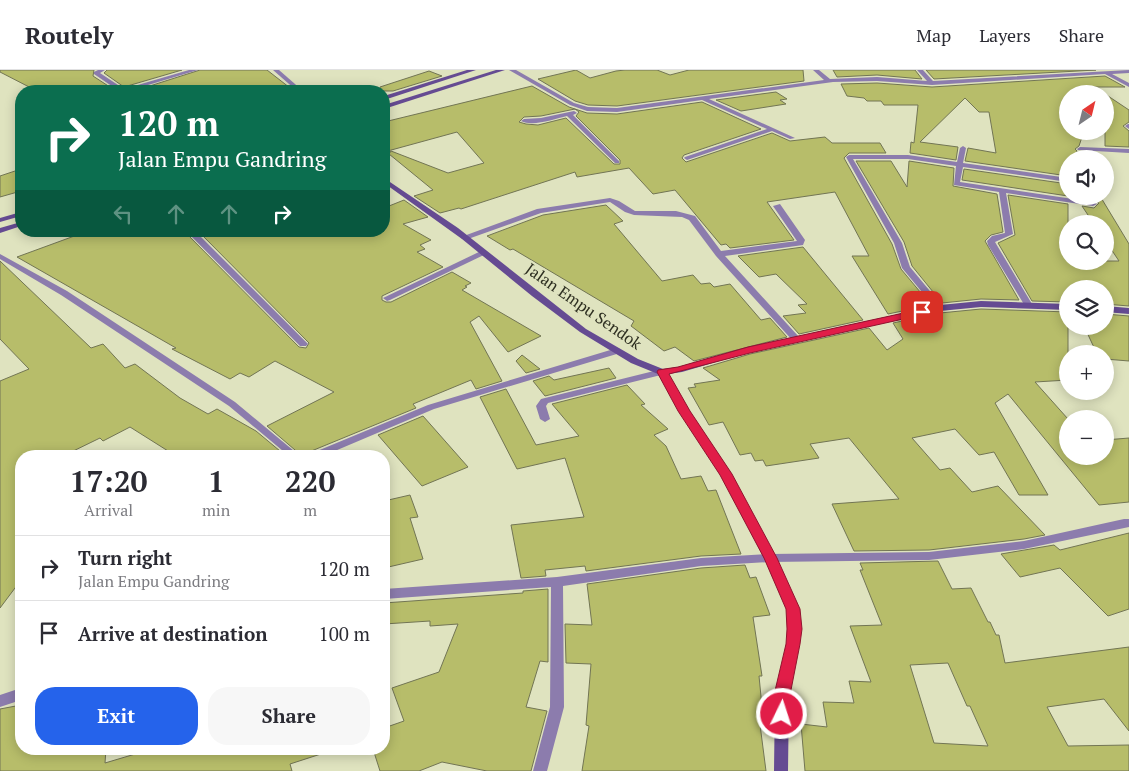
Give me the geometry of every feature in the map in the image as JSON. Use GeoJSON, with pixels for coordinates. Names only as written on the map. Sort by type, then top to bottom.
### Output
{"type":"FeatureCollection","features":[{"type":"Feature","properties":{"kind":"street"},"geometry":{"type":"LineString","coordinates":[[102,70],[96,73],[114,85]]}},
{"type":"Feature","properties":{"kind":"street"},"geometry":{"type":"LineString","coordinates":[[144,85],[195,70]]}},
{"type":"Feature","properties":{"kind":"street"},"geometry":{"type":"LineString","coordinates":[[276,70],[293,85]]}},
{"type":"Feature","properties":{"kind":"street"},"geometry":{"type":"LineString","coordinates":[[390,96],[473,70]]}},
{"type":"Feature","properties":{"kind":"street"},"geometry":{"type":"LineString","coordinates":[[486,70],[493,72]]}},
{"type":"Feature","properties":{"kind":"street"},"geometry":{"type":"LineString","coordinates":[[390,105],[502,70]]}},
{"type":"Feature","properties":{"kind":"street"},"geometry":{"type":"LineString","coordinates":[[512,70],[572,104],[587,108],[617,110],[828,80],[877,79],[932,83],[1129,72]]}},
{"type":"Feature","properties":{"kind":"street"},"geometry":{"type":"LineString","coordinates":[[816,70],[828,80]]}},
{"type":"Feature","properties":{"kind":"street"},"geometry":{"type":"LineString","coordinates":[[920,70],[932,83]]}},
{"type":"Feature","properties":{"kind":"street"},"geometry":{"type":"LineString","coordinates":[[1108,74],[1129,85]]}},
{"type":"Feature","properties":{"kind":"street"},"geometry":{"type":"LineString","coordinates":[[704,98],[792,138]]}},
{"type":"Feature","properties":{"kind":"street"},"geometry":{"type":"LineString","coordinates":[[524,121],[568,115],[587,108]]}},
{"type":"Feature","properties":{"kind":"street"},"geometry":{"type":"LineString","coordinates":[[568,115],[617,162]]}},
{"type":"Feature","properties":{"kind":"street"},"geometry":{"type":"LineString","coordinates":[[687,158],[773,129]]}},
{"type":"Feature","properties":{"kind":"street"},"geometry":{"type":"LineString","coordinates":[[963,148],[956,184],[1059,199]]}},
{"type":"Feature","properties":{"kind":"street"},"geometry":{"type":"LineString","coordinates":[[1080,149],[1129,151]]}},
{"type":"Feature","properties":{"kind":"street"},"geometry":{"type":"LineString","coordinates":[[940,308],[906,268],[898,243],[848,158],[852,156],[888,156],[1059,179]]}},
{"type":"Feature","properties":{"kind":"street","name":"Jalan Empu Sendok"},"geometry":{"type":"LineString","coordinates":[[390,184],[465,237],[555,310],[635,362],[662,372]]}},
{"type":"Feature","properties":{"kind":"street"},"geometry":{"type":"LineString","coordinates":[[1002,190],[1008,234],[991,241],[1028,304]]}},
{"type":"Feature","properties":{"kind":"street"},"geometry":{"type":"LineString","coordinates":[[465,237],[540,211],[610,200],[618,202],[625,209],[636,213],[671,213],[692,218],[719,254],[796,339]]}},
{"type":"Feature","properties":{"kind":"street"},"geometry":{"type":"LineString","coordinates":[[719,254],[800,243],[801,240],[777,206]]}},
{"type":"Feature","properties":{"kind":"street"},"geometry":{"type":"LineString","coordinates":[[0,220],[15,216]]}},
{"type":"Feature","properties":{"kind":"street"},"geometry":{"type":"LineString","coordinates":[[0,231],[15,226]]}},
{"type":"Feature","properties":{"kind":"street"},"geometry":{"type":"LineString","coordinates":[[196,237],[303,344]]}},
{"type":"Feature","properties":{"kind":"street"},"geometry":{"type":"LineString","coordinates":[[387,298],[484,253]]}},
{"type":"Feature","properties":{"kind":"street"},"geometry":{"type":"LineString","coordinates":[[0,256],[64,293],[232,404],[288,450]]}},
{"type":"Feature","properties":{"kind":"street"},"geometry":{"type":"LineString","coordinates":[[545,419],[541,406],[544,401],[662,372],[679,370],[748,350],[796,339],[965,304],[1028,304],[1059,306]]}},
{"type":"Feature","properties":{"kind":"street"},"geometry":{"type":"LineString","coordinates":[[1114,310],[1129,311]]}},
{"type":"Feature","properties":{"kind":"street"},"geometry":{"type":"LineString","coordinates":[[329,450],[431,408],[618,351]]}},
{"type":"Feature","properties":{"kind":"street"},"geometry":{"type":"LineString","coordinates":[[662,372],[684,411],[726,474],[770,558],[793,609],[794,629],[782,695],[781,771]]}},
{"type":"Feature","properties":{"kind":"street"},"geometry":{"type":"LineString","coordinates":[[390,594],[557,582],[701,562],[770,558],[930,556],[1024,545],[1129,523]]}},
{"type":"Feature","properties":{"kind":"street"},"geometry":{"type":"LineString","coordinates":[[540,771],[557,707],[557,582]]}},
{"type":"Feature","properties":{"kind":"street"},"geometry":{"type":"LineString","coordinates":[[0,701],[15,696]]}},
{"type":"Feature","properties":{"kind":"building"},"geometry":{"type":"Polygon","coordinates":[[[0,70],[94,70],[93,76],[107,85],[25,85],[0,72],[0,70]]]}},
{"type":"Feature","properties":{"kind":"building"},"geometry":{"type":"Polygon","coordinates":[[[107,70],[182,70],[131,85],[121,85],[104,73],[107,70]]]}},
{"type":"Feature","properties":{"kind":"building"},"geometry":{"type":"Polygon","coordinates":[[[200,70],[267,70],[286,85],[153,85],[200,70]]]}},
{"type":"Feature","properties":{"kind":"building"},"geometry":{"type":"Polygon","coordinates":[[[576,70],[590,78],[625,70],[657,70],[670,75],[689,70],[803,70],[804,81],[617,106],[588,105],[575,101],[538,79],[576,70]]]}},
{"type":"Feature","properties":{"kind":"building"},"geometry":{"type":"Polygon","coordinates":[[[833,70],[915,70],[922,79],[877,75],[837,77],[833,70]]]}},
{"type":"Feature","properties":{"kind":"building"},"geometry":{"type":"Polygon","coordinates":[[[926,70],[1096,70],[934,79],[926,70]]]}},
{"type":"Feature","properties":{"kind":"building"},"geometry":{"type":"Polygon","coordinates":[[[429,71],[442,76],[393,91],[390,91],[390,85],[386,85],[429,71]]]}},
{"type":"Feature","properties":{"kind":"building"},"geometry":{"type":"Polygon","coordinates":[[[1105,76],[1125,87],[1114,87],[1114,85],[1059,85],[1059,140],[1081,140],[1076,150],[1059,150],[1059,175],[965,161],[968,148],[996,153],[989,112],[979,112],[965,98],[920,142],[958,147],[956,160],[910,153],[911,142],[914,143],[918,105],[884,105],[881,101],[867,101],[864,98],[847,96],[841,84],[877,83],[932,87],[1105,76]]]}},
{"type":"Feature","properties":{"kind":"building"},"geometry":{"type":"Polygon","coordinates":[[[532,86],[569,107],[575,109],[587,113],[617,114],[702,102],[761,129],[684,155],[682,158],[686,162],[772,133],[790,141],[825,137],[832,143],[880,143],[886,153],[849,153],[844,158],[892,244],[901,269],[931,305],[888,314],[852,256],[869,256],[835,192],[767,202],[794,240],[730,248],[726,244],[721,245],[675,190],[653,194],[629,168],[577,177],[575,172],[461,209],[440,213],[414,196],[433,190],[390,155],[390,152],[391,151],[448,173],[484,163],[457,132],[390,150],[390,121],[532,86]],[[575,109],[541,116],[524,117],[519,122],[538,125],[566,118],[614,164],[620,164],[620,160],[576,116],[579,112],[575,109]]]}},
{"type":"Feature","properties":{"kind":"building"},"geometry":{"type":"Polygon","coordinates":[[[776,92],[787,99],[780,100],[786,104],[741,111],[716,100],[776,92]]]}},
{"type":"Feature","properties":{"kind":"building"},"geometry":{"type":"Polygon","coordinates":[[[1114,100],[1129,110],[1129,122],[1123,126],[1129,131],[1129,147],[1105,146],[1105,140],[1114,140],[1114,100]]]}},
{"type":"Feature","properties":{"kind":"building"},"geometry":{"type":"Polygon","coordinates":[[[856,161],[891,161],[907,187],[909,161],[954,168],[953,186],[997,194],[1003,232],[991,235],[985,241],[1019,300],[981,299],[942,303],[912,266],[904,242],[856,161]]]}},
{"type":"Feature","properties":{"kind":"building"},"geometry":{"type":"Polygon","coordinates":[[[964,169],[1059,183],[1059,195],[962,180],[964,169]]]}},
{"type":"Feature","properties":{"kind":"building"},"geometry":{"type":"Polygon","coordinates":[[[15,171],[15,193],[0,197],[0,176],[15,171]]]}},
{"type":"Feature","properties":{"kind":"building"},"geometry":{"type":"Polygon","coordinates":[[[1008,195],[1068,205],[1068,215],[1059,215],[1059,270],[1114,270],[1114,261],[1119,261],[1114,254],[1114,219],[1129,244],[1129,306],[1114,305],[1114,280],[1059,280],[1059,302],[1032,301],[998,243],[1015,235],[1008,195]]]}},
{"type":"Feature","properties":{"kind":"building"},"geometry":{"type":"Polygon","coordinates":[[[404,200],[428,217],[403,224],[431,240],[420,245],[425,249],[417,252],[443,267],[382,296],[382,300],[391,302],[452,272],[471,283],[462,290],[541,336],[508,352],[479,316],[470,322],[502,381],[476,389],[471,380],[413,404],[416,408],[314,450],[295,450],[267,426],[334,392],[275,361],[249,377],[240,373],[230,379],[172,349],[176,348],[17,257],[72,237],[190,237],[299,347],[306,348],[309,343],[204,237],[390,237],[390,206],[404,200]]]}},
{"type":"Feature","properties":{"kind":"building"},"geometry":{"type":"Polygon","coordinates":[[[606,205],[623,221],[614,224],[662,281],[693,275],[701,284],[710,283],[714,287],[730,284],[761,320],[770,318],[787,337],[694,361],[675,347],[664,351],[631,326],[634,321],[513,249],[510,250],[487,236],[543,215],[606,205]]]}},
{"type":"Feature","properties":{"kind":"building"},"geometry":{"type":"Polygon","coordinates":[[[1097,205],[1105,205],[1111,215],[1088,215],[1082,206],[1094,208],[1097,205]]]}},
{"type":"Feature","properties":{"kind":"building"},"geometry":{"type":"Polygon","coordinates":[[[803,247],[863,320],[799,334],[783,316],[806,313],[798,305],[807,304],[776,274],[759,277],[738,256],[803,247]]]}},
{"type":"Feature","properties":{"kind":"building"},"geometry":{"type":"Polygon","coordinates":[[[0,261],[91,348],[103,344],[125,368],[135,364],[180,398],[208,414],[217,409],[256,431],[279,450],[166,450],[130,427],[103,441],[100,438],[75,450],[15,450],[15,588],[0,608],[0,381],[29,369],[0,339],[0,261]]]}},
{"type":"Feature","properties":{"kind":"building"},"geometry":{"type":"Polygon","coordinates":[[[981,309],[1059,312],[1059,335],[1068,335],[1068,345],[1059,345],[1059,381],[1035,382],[1060,410],[1059,456],[1008,394],[995,403],[1048,495],[1019,495],[994,452],[979,455],[955,429],[912,438],[940,470],[950,468],[972,492],[998,486],[1045,535],[929,550],[854,551],[832,504],[899,499],[849,438],[810,444],[819,458],[766,466],[763,460],[755,461],[751,453],[740,455],[723,422],[709,425],[688,388],[696,387],[694,384],[720,380],[703,368],[750,354],[869,328],[887,350],[903,339],[893,323],[940,313],[981,309]]]}},
{"type":"Feature","properties":{"kind":"building"},"geometry":{"type":"Polygon","coordinates":[[[1114,315],[1129,316],[1129,361],[1114,360],[1114,345],[1093,345],[1088,335],[1114,335],[1114,315]]]}},
{"type":"Feature","properties":{"kind":"building"},"geometry":{"type":"Polygon","coordinates":[[[522,355],[540,369],[526,373],[516,361],[522,355]]]}},
{"type":"Feature","properties":{"kind":"building"},"geometry":{"type":"Polygon","coordinates":[[[609,368],[616,378],[545,396],[533,381],[549,376],[554,380],[609,368]]]}},
{"type":"Feature","properties":{"kind":"building"},"geometry":{"type":"Polygon","coordinates":[[[627,385],[645,404],[641,405],[668,429],[654,435],[666,446],[681,479],[701,476],[708,491],[716,490],[741,554],[701,556],[586,571],[585,566],[545,570],[546,576],[521,578],[511,525],[584,517],[565,458],[517,469],[480,397],[506,389],[536,445],[579,436],[552,404],[627,385]]]}},
{"type":"Feature","properties":{"kind":"building"},"geometry":{"type":"Polygon","coordinates":[[[423,416],[468,467],[422,486],[378,435],[423,416]]]}},
{"type":"Feature","properties":{"kind":"building"},"geometry":{"type":"Polygon","coordinates":[[[1129,438],[1129,502],[1099,505],[1066,465],[1114,465],[1114,439],[1129,438]]]}},
{"type":"Feature","properties":{"kind":"building"},"geometry":{"type":"Polygon","coordinates":[[[410,495],[418,517],[410,518],[423,559],[390,567],[390,500],[410,495]]]}},
{"type":"Feature","properties":{"kind":"building"},"geometry":{"type":"Polygon","coordinates":[[[1129,533],[1129,609],[1108,616],[1060,568],[1020,577],[1001,554],[1054,545],[1060,550],[1129,533]]]}},
{"type":"Feature","properties":{"kind":"building"},"geometry":{"type":"Polygon","coordinates":[[[938,561],[952,589],[971,588],[988,622],[990,622],[996,635],[999,635],[1005,663],[1129,647],[1129,731],[1104,699],[1047,707],[1068,746],[1129,745],[1129,771],[805,771],[801,724],[827,727],[823,702],[854,703],[849,681],[871,682],[850,626],[882,625],[860,570],[863,570],[860,563],[938,561]],[[948,663],[910,665],[934,743],[988,746],[970,706],[967,706],[948,663]]]}},
{"type":"Feature","properties":{"kind":"building"},"geometry":{"type":"Polygon","coordinates":[[[745,565],[750,578],[756,577],[770,615],[753,617],[762,676],[759,676],[763,717],[759,717],[766,771],[582,771],[589,726],[586,725],[591,664],[566,663],[565,624],[592,625],[587,584],[701,568],[745,565]]]}},
{"type":"Feature","properties":{"kind":"building"},"geometry":{"type":"Polygon","coordinates":[[[548,589],[548,662],[540,661],[526,707],[547,711],[531,771],[487,771],[442,762],[419,771],[380,771],[375,755],[390,755],[390,726],[404,721],[392,688],[439,672],[458,624],[430,626],[430,621],[390,624],[390,603],[523,593],[523,591],[548,589]]]}},
{"type":"Feature","properties":{"kind":"building"},"geometry":{"type":"Polygon","coordinates":[[[15,706],[15,755],[106,755],[105,763],[132,755],[318,755],[290,764],[292,771],[0,771],[0,709],[15,706]]]}},
{"type":"Feature","properties":{"kind":"route"},"geometry":{"type":"LineString","coordinates":[[782,714],[782,695],[793,644],[793,609],[770,558],[726,474],[684,411],[662,372],[679,370],[748,350],[922,312]]}}]}
